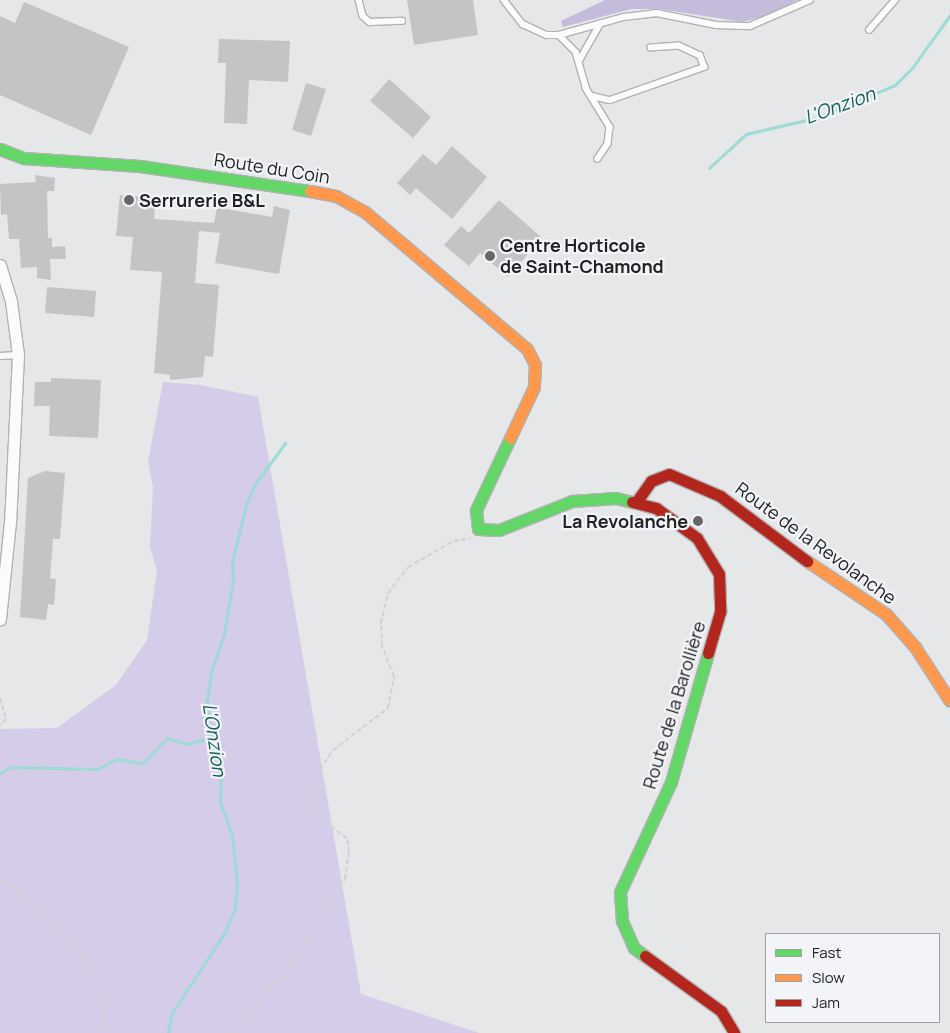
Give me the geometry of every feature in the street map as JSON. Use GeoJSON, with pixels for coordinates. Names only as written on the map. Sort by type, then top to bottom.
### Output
{"type":"FeatureCollection","features":[{"type":"Feature","properties":{"kind":"main road","name":"Route du Coin"},"geometry":{"type":"LineString","coordinates":[[0,149],[24,158],[140,166],[336,196],[365,212],[497,321],[527,349],[536,375],[476,510],[475,523],[484,532]]}},
{"type":"Feature","properties":{"kind":"main road","name":"Route de la Revolanche"},"geometry":{"type":"LineString","coordinates":[[638,502],[651,481],[669,474],[720,496],[783,545],[886,614],[915,647],[950,700]]}},
{"type":"Feature","properties":{"kind":"main road","name":"Route de la Barollière"},"geometry":{"type":"LineString","coordinates":[[484,532],[572,501],[616,498],[638,502],[675,519],[712,557],[722,592],[714,643],[671,782],[620,892],[622,920],[634,948],[722,1011],[734,1033]]}},
{"type":"Feature","properties":{"kind":"street"},"geometry":{"type":"LineString","coordinates":[[0,266],[11,301],[18,355],[10,522],[0,619]]}},
{"type":"Feature","properties":{"kind":"lane"},"geometry":{"type":"LineString","coordinates":[[358,0],[363,16],[370,22],[402,22]]}},
{"type":"Feature","properties":{"kind":"lane"},"geometry":{"type":"LineString","coordinates":[[504,0],[523,24],[547,35],[560,35],[601,23],[657,13],[716,25],[750,26],[810,0]]}},
{"type":"Feature","properties":{"kind":"lane"},"geometry":{"type":"LineString","coordinates":[[869,30],[894,0]]}},
{"type":"Feature","properties":{"kind":"lane"},"geometry":{"type":"LineString","coordinates":[[579,61],[601,23]]}},
{"type":"Feature","properties":{"kind":"lane"},"geometry":{"type":"LineString","coordinates":[[560,35],[572,45],[579,61],[582,79],[610,126],[608,144],[598,159]]}},
{"type":"Feature","properties":{"kind":"lane"},"geometry":{"type":"LineString","coordinates":[[592,96],[610,100],[704,67],[700,56],[679,46],[651,48]]}},
{"type":"Feature","properties":{"kind":"lane"},"geometry":{"type":"LineString","coordinates":[[0,356],[18,355]]}},
{"type":"Feature","properties":{"kind":"path"},"geometry":{"type":"LineString","coordinates":[[235,1033],[295,957],[345,879],[349,852],[346,838],[314,815],[307,800],[312,782],[333,750],[388,708],[394,676],[382,646],[381,623],[388,593],[408,567],[454,541],[467,541],[484,532]]}},
{"type":"Feature","properties":{"kind":"path"},"geometry":{"type":"LineString","coordinates":[[0,698],[6,719],[0,726]]}},
{"type":"Feature","properties":{"kind":"path"},"geometry":{"type":"LineString","coordinates":[[0,878],[58,927],[87,966],[100,1003],[103,1033]]}},
{"type":"Feature","properties":{"kind":"shaded area"},"geometry":{"type":"Polygon","coordinates":[[[605,0],[798,0],[768,15],[743,22],[659,9],[631,9],[563,27],[561,21],[605,0]]]}},
{"type":"Feature","properties":{"kind":"shaded area"},"geometry":{"type":"Polygon","coordinates":[[[163,382],[201,385],[258,397],[361,994],[479,1033],[0,1033],[0,729],[57,728],[116,685],[147,640],[157,571],[150,547],[153,487],[148,462],[163,382]]]}},
{"type":"Feature","properties":{"kind":"building"},"geometry":{"type":"Polygon","coordinates":[[[407,0],[473,0],[478,35],[414,45],[407,0]]]}},
{"type":"Feature","properties":{"kind":"building"},"geometry":{"type":"Polygon","coordinates":[[[24,2],[129,47],[91,135],[0,95],[0,16],[15,23],[24,2]]]}},
{"type":"Feature","properties":{"kind":"building"},"geometry":{"type":"Polygon","coordinates":[[[219,39],[290,41],[288,82],[249,80],[247,124],[224,123],[226,63],[218,63],[219,39]]]}},
{"type":"Feature","properties":{"kind":"building"},"geometry":{"type":"Polygon","coordinates":[[[389,79],[431,117],[413,138],[370,101],[389,79]]]}},
{"type":"Feature","properties":{"kind":"building"},"geometry":{"type":"Polygon","coordinates":[[[306,83],[326,89],[311,136],[292,130],[306,83]]]}},
{"type":"Feature","properties":{"kind":"building"},"geometry":{"type":"Polygon","coordinates":[[[452,146],[487,177],[452,219],[416,188],[410,195],[397,183],[423,154],[436,165],[452,146]]]}},
{"type":"Feature","properties":{"kind":"building"},"geometry":{"type":"Polygon","coordinates":[[[35,175],[55,178],[54,191],[47,191],[48,238],[52,238],[52,247],[65,246],[66,259],[50,259],[51,280],[37,278],[37,267],[21,268],[19,239],[9,239],[7,214],[1,215],[0,184],[36,182],[35,175]]]}},
{"type":"Feature","properties":{"kind":"building"},"geometry":{"type":"Polygon","coordinates":[[[120,195],[156,198],[154,219],[214,223],[218,202],[227,204],[226,209],[272,217],[274,206],[290,210],[279,274],[215,263],[220,233],[199,231],[195,283],[219,285],[213,357],[205,356],[203,377],[170,380],[170,375],[154,373],[162,272],[130,270],[133,237],[116,236],[120,195]]]}},
{"type":"Feature","properties":{"kind":"building"},"geometry":{"type":"Polygon","coordinates":[[[499,200],[542,238],[508,277],[480,253],[469,266],[444,245],[461,226],[469,233],[499,200]]]}},
{"type":"Feature","properties":{"kind":"building"},"geometry":{"type":"Polygon","coordinates":[[[47,287],[96,291],[94,317],[45,313],[47,287]]]}},
{"type":"Feature","properties":{"kind":"building"},"geometry":{"type":"Polygon","coordinates":[[[51,378],[101,380],[98,438],[49,436],[50,406],[34,406],[35,382],[51,382],[51,378]]]}},
{"type":"Feature","properties":{"kind":"building"},"geometry":{"type":"Polygon","coordinates":[[[45,471],[65,473],[60,539],[53,539],[50,578],[56,579],[54,605],[48,604],[46,620],[20,617],[28,478],[45,471]]]}},
{"type":"Feature","properties":{"kind":"waterway","name":"L'Onzion"},"geometry":{"type":"LineString","coordinates":[[709,168],[746,134],[819,117],[895,85],[912,68],[950,15]]}},
{"type":"Feature","properties":{"kind":"waterway","name":"L'Onzion"},"geometry":{"type":"LineString","coordinates":[[168,1033],[172,1013],[225,932],[235,908],[237,884],[232,835],[220,802],[221,770],[210,738],[207,700],[211,672],[224,634],[233,581],[232,562],[246,505],[255,484],[285,443]]}},
{"type":"Feature","properties":{"kind":"waterway"},"geometry":{"type":"LineString","coordinates":[[0,773],[11,767],[98,769],[117,759],[143,763],[167,738],[187,744],[210,738]]}},
{"type":"Feature","properties":{"kind":"traffic: fast"},"geometry":{"type":"LineString","coordinates":[[0,149],[24,158],[140,166],[310,191]]}},
{"type":"Feature","properties":{"kind":"traffic: fast"},"geometry":{"type":"LineString","coordinates":[[510,438],[476,510],[478,529],[499,530],[572,501],[616,498],[632,502]]}},
{"type":"Feature","properties":{"kind":"traffic: fast"},"geometry":{"type":"LineString","coordinates":[[645,956],[634,948],[622,921],[620,892],[671,782],[708,653]]}},
{"type":"Feature","properties":{"kind":"traffic: slow"},"geometry":{"type":"LineString","coordinates":[[310,191],[336,196],[365,212],[527,349],[535,365],[534,387],[510,438]]}},
{"type":"Feature","properties":{"kind":"traffic: slow"},"geometry":{"type":"LineString","coordinates":[[807,561],[886,614],[915,647],[950,701]]}},
{"type":"Feature","properties":{"kind":"traffic: jam"},"geometry":{"type":"LineString","coordinates":[[637,501],[651,481],[669,474],[720,496],[807,561]]}},
{"type":"Feature","properties":{"kind":"traffic: jam"},"geometry":{"type":"LineString","coordinates":[[632,502],[656,508],[697,538],[719,574],[720,612],[708,653]]}},
{"type":"Feature","properties":{"kind":"traffic: jam"},"geometry":{"type":"LineString","coordinates":[[645,956],[721,1011],[734,1033]]}},
{"type":"Feature","properties":{"kind":"place","name":"Serrurerie B&L"},"geometry":{"type":"Point","coordinates":[129,200]}},
{"type":"Feature","properties":{"kind":"place","name":"Centre Horticole de Saint-Chamond"},"geometry":{"type":"Point","coordinates":[490,256]}},
{"type":"Feature","properties":{"kind":"place","name":"La Revolanche"},"geometry":{"type":"Point","coordinates":[698,521]}}]}
